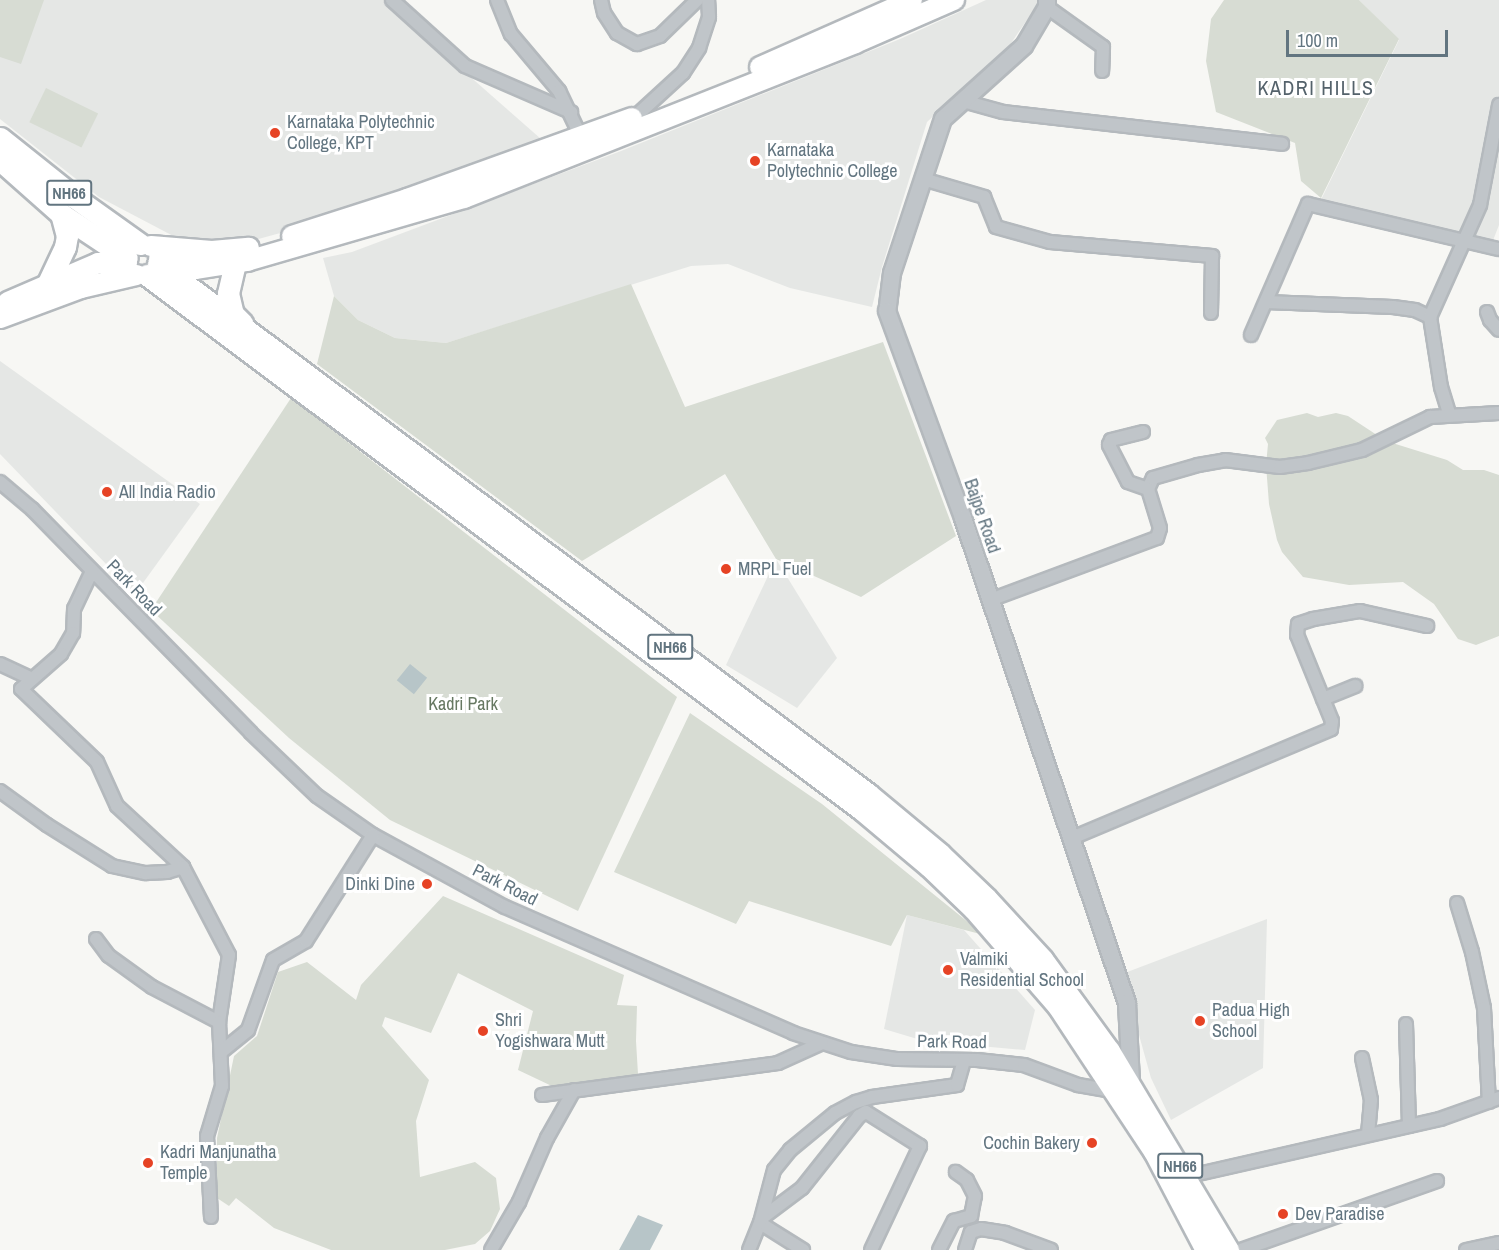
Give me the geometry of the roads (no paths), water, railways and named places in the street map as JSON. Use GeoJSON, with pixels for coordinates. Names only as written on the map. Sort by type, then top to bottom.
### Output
{"type":"FeatureCollection","features":[{"type":"Feature","properties":{"kind":"highway","name":"NH66"},"geometry":{"type":"LineString","coordinates":[[0,138],[66,190],[143,261],[876,821],[974,909],[1058,1006],[1123,1087],[1206,1250]]}},
{"type":"Feature","properties":{"kind":"highway","name":"NH66"},"geometry":{"type":"LineString","coordinates":[[0,160],[61,214],[143,261],[251,334],[868,794],[940,854],[986,898],[1042,959],[1123,1087],[1185,1178],[1228,1250]]}},
{"type":"Feature","properties":{"kind":"highway"},"geometry":{"type":"LineString","coordinates":[[47,285],[65,247],[67,236],[61,214]]}},
{"type":"Feature","properties":{"kind":"highway"},"geometry":{"type":"LineString","coordinates":[[235,263],[228,293],[233,314],[251,334]]}},
{"type":"Feature","properties":{"kind":"main road"},"geometry":{"type":"LineString","coordinates":[[0,305],[19,299],[98,263],[143,261],[212,251],[258,253],[464,198],[773,62],[894,4],[912,0]]}},
{"type":"Feature","properties":{"kind":"main road"},"geometry":{"type":"LineString","coordinates":[[0,318],[81,288],[143,261],[195,269],[235,263],[581,137],[629,124],[855,43],[954,0]]}},
{"type":"Feature","properties":{"kind":"street"},"geometry":{"type":"LineString","coordinates":[[392,0],[465,66],[571,112]]}},
{"type":"Feature","properties":{"kind":"street"},"geometry":{"type":"LineString","coordinates":[[497,0],[511,34],[558,91],[571,112],[581,137]]}},
{"type":"Feature","properties":{"kind":"street"},"geometry":{"type":"LineString","coordinates":[[601,0],[604,13],[617,33],[637,44],[660,36],[706,0],[709,17],[699,48],[683,73],[629,124]]}},
{"type":"Feature","properties":{"kind":"street"},"geometry":{"type":"LineString","coordinates":[[1047,4],[1103,47],[1102,70]]}},
{"type":"Feature","properties":{"kind":"street","name":"Bajpe Road"},"geometry":{"type":"LineString","coordinates":[[1047,4],[1024,46],[943,119],[892,273],[887,311],[990,600],[1127,1003],[1123,1087]]}},
{"type":"Feature","properties":{"kind":"street"},"geometry":{"type":"LineString","coordinates":[[963,100],[1003,112],[1282,144]]}},
{"type":"Feature","properties":{"kind":"street"},"geometry":{"type":"LineString","coordinates":[[1449,414],[1441,387],[1430,317],[1480,205],[1499,105]]}},
{"type":"Feature","properties":{"kind":"street"},"geometry":{"type":"LineString","coordinates":[[923,179],[984,197],[996,227],[1050,242],[1212,256],[1211,312]]}},
{"type":"Feature","properties":{"kind":"street"},"geometry":{"type":"LineString","coordinates":[[1251,335],[1308,204],[1394,225],[1466,239],[1499,249]]}},
{"type":"Feature","properties":{"kind":"street"},"geometry":{"type":"LineString","coordinates":[[1266,302],[1394,307],[1415,310],[1430,317]]}},
{"type":"Feature","properties":{"kind":"street"},"geometry":{"type":"LineString","coordinates":[[1487,312],[1490,320],[1499,330]]}},
{"type":"Feature","properties":{"kind":"street"},"geometry":{"type":"LineString","coordinates":[[990,600],[1157,538],[1160,528],[1148,489],[1153,478],[1225,460],[1280,467],[1362,450],[1430,417],[1499,412]]}},
{"type":"Feature","properties":{"kind":"street"},"geometry":{"type":"LineString","coordinates":[[1143,432],[1111,440],[1108,445],[1128,482],[1148,489]]}},
{"type":"Feature","properties":{"kind":"street","name":"Park Road"},"geometry":{"type":"LineString","coordinates":[[0,482],[32,509],[250,733],[317,796],[373,836],[505,907],[793,1033],[851,1052],[897,1059],[963,1060],[1024,1065],[1078,1085],[1123,1087]]}},
{"type":"Feature","properties":{"kind":"street"},"geometry":{"type":"LineString","coordinates":[[92,570],[74,609],[73,633],[61,654],[21,689],[97,762],[117,806],[183,867],[229,955],[219,1022],[222,1086],[207,1136],[211,1217]]}},
{"type":"Feature","properties":{"kind":"street"},"geometry":{"type":"LineString","coordinates":[[1072,838],[1331,729],[1332,721],[1297,635],[1298,624],[1313,619],[1360,611],[1427,626]]}},
{"type":"Feature","properties":{"kind":"street"},"geometry":{"type":"LineString","coordinates":[[0,664],[32,679]]}},
{"type":"Feature","properties":{"kind":"street"},"geometry":{"type":"LineString","coordinates":[[1323,699],[1356,686]]}},
{"type":"Feature","properties":{"kind":"street"},"geometry":{"type":"LineString","coordinates":[[0,791],[47,825],[112,866],[146,873],[167,872],[183,867]]}},
{"type":"Feature","properties":{"kind":"street"},"geometry":{"type":"LineString","coordinates":[[220,1052],[248,1030],[273,960],[306,940],[373,836]]}},
{"type":"Feature","properties":{"kind":"street"},"geometry":{"type":"LineString","coordinates":[[1185,1178],[1440,1119],[1494,1100],[1484,1008],[1472,952],[1457,903]]}},
{"type":"Feature","properties":{"kind":"street"},"geometry":{"type":"LineString","coordinates":[[96,939],[109,956],[152,987],[219,1022]]}},
{"type":"Feature","properties":{"kind":"street"},"geometry":{"type":"LineString","coordinates":[[1406,1024],[1409,1126]]}},
{"type":"Feature","properties":{"kind":"street"},"geometry":{"type":"LineString","coordinates":[[542,1095],[778,1063],[822,1042]]}},
{"type":"Feature","properties":{"kind":"street"},"geometry":{"type":"LineString","coordinates":[[1362,1058],[1371,1100],[1368,1135]]}},
{"type":"Feature","properties":{"kind":"street"},"geometry":{"type":"LineString","coordinates":[[749,1250],[761,1221],[774,1170],[790,1150],[846,1106],[872,1097],[957,1085],[963,1060]]}},
{"type":"Feature","properties":{"kind":"street"},"geometry":{"type":"LineString","coordinates":[[491,1250],[519,1202],[547,1138],[574,1090]]}},
{"type":"Feature","properties":{"kind":"street"},"geometry":{"type":"LineString","coordinates":[[761,1221],[802,1188],[860,1116],[866,1112],[920,1146],[871,1250]]}},
{"type":"Feature","properties":{"kind":"street"},"geometry":{"type":"LineString","coordinates":[[939,1250],[954,1221],[970,1216],[975,1196],[967,1180],[956,1172]]}},
{"type":"Feature","properties":{"kind":"street"},"geometry":{"type":"LineString","coordinates":[[1241,1250],[1437,1181]]}},
{"type":"Feature","properties":{"kind":"street"},"geometry":{"type":"LineString","coordinates":[[761,1221],[803,1250]]}},
{"type":"Feature","properties":{"kind":"street"},"geometry":{"type":"LineString","coordinates":[[965,1250],[971,1232],[981,1229],[1005,1233],[1051,1250]]}},
{"type":"Feature","properties":{"kind":"street"},"geometry":{"type":"LineString","coordinates":[[1466,1250],[1499,1244]]}},
{"type":"Feature","properties":{"kind":"place","name":"Karnataka Polytechnic College, KPT"},"geometry":{"type":"Point","coordinates":[275,133]}},
{"type":"Feature","properties":{"kind":"place","name":"Karnataka Polytechnic College"},"geometry":{"type":"Point","coordinates":[755,161]}},
{"type":"Feature","properties":{"kind":"place","name":"All India Radio"},"geometry":{"type":"Point","coordinates":[107,492]}},
{"type":"Feature","properties":{"kind":"place","name":"MRPL Fuel"},"geometry":{"type":"Point","coordinates":[726,569]}},
{"type":"Feature","properties":{"kind":"place","name":"Dinki Dine"},"geometry":{"type":"Point","coordinates":[427,884]}},
{"type":"Feature","properties":{"kind":"place","name":"Valmiki Residential School"},"geometry":{"type":"Point","coordinates":[948,970]}},
{"type":"Feature","properties":{"kind":"place","name":"Padua High School"},"geometry":{"type":"Point","coordinates":[1200,1021]}},
{"type":"Feature","properties":{"kind":"place","name":"Shri Yogishwara Mutt"},"geometry":{"type":"Point","coordinates":[483,1031]}},
{"type":"Feature","properties":{"kind":"place","name":"Cochin Bakery"},"geometry":{"type":"Point","coordinates":[1092,1143]}},
{"type":"Feature","properties":{"kind":"place","name":"Kadri Manjunatha Temple"},"geometry":{"type":"Point","coordinates":[148,1163]}},
{"type":"Feature","properties":{"kind":"place","name":"Dev Paradise"},"geometry":{"type":"Point","coordinates":[1283,1214]}},
{"type":"Feature","properties":{"kind":"district","name":"KADRI HILLS"},"geometry":{"type":"Point","coordinates":[1316,87]}},
{"type":"Feature","properties":{"kind":"park label","name":"Kadri Park"},"geometry":{"type":"Point","coordinates":[463,704]}}]}
